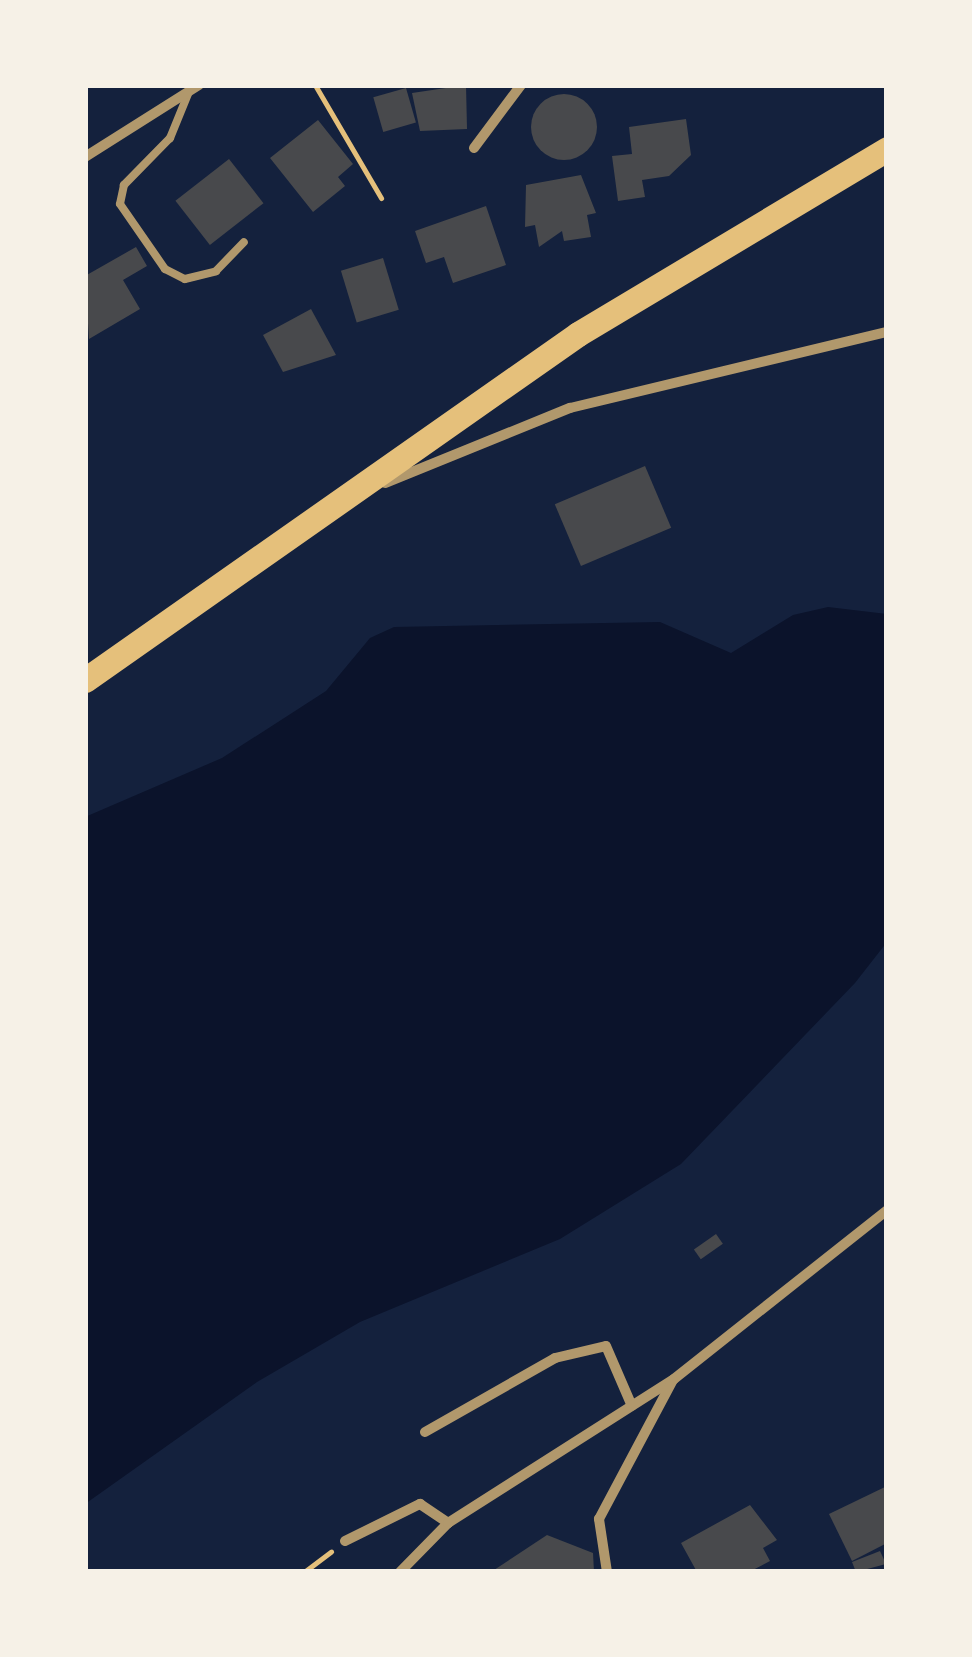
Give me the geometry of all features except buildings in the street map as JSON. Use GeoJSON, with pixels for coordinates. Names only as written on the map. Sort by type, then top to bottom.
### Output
{"type":"FeatureCollection","features":[{"type":"Feature","properties":{"kind":"highway"},"geometry":{"type":"LineString","coordinates":[[85,680],[669,274],[887,149]]}},
{"type":"Feature","properties":{"kind":"street"},"geometry":{"type":"LineString","coordinates":[[474,148],[521,85]]}},
{"type":"Feature","properties":{"kind":"street"},"geometry":{"type":"LineString","coordinates":[[85,157],[194,88]]}},
{"type":"Feature","properties":{"kind":"street"},"geometry":{"type":"LineString","coordinates":[[322,515],[441,454],[570,408],[887,332]]}},
{"type":"Feature","properties":{"kind":"street"},"geometry":{"type":"LineString","coordinates":[[400,1572],[448,1523],[674,1379],[887,1210]]}},
{"type":"Feature","properties":{"kind":"street"},"geometry":{"type":"LineString","coordinates":[[426,1432],[556,1358],[606,1346],[632,1406]]}},
{"type":"Feature","properties":{"kind":"street"},"geometry":{"type":"LineString","coordinates":[[607,1572],[599,1519],[674,1379]]}},
{"type":"Feature","properties":{"kind":"street"},"geometry":{"type":"LineString","coordinates":[[345,1541],[420,1504],[448,1523]]}},
{"type":"Feature","properties":{"kind":"lane"},"geometry":{"type":"LineString","coordinates":[[194,88],[170,138],[124,185],[120,204],[165,270],[185,280],[216,271],[244,242]]}},
{"type":"Feature","properties":{"kind":"path"},"geometry":{"type":"LineString","coordinates":[[316,85],[381,198]]}},
{"type":"Feature","properties":{"kind":"path"},"geometry":{"type":"LineString","coordinates":[[304,1572],[345,1541]]}},
{"type":"Feature","properties":{"kind":"water"},"geometry":{"type":"Polygon","coordinates":[[[828,607],[887,614],[887,942],[855,983],[681,1164],[560,1239],[360,1322],[257,1382],[85,1504],[85,817],[222,758],[326,691],[370,638],[394,627],[660,622],[731,653],[793,615],[828,607]]]}}]}
